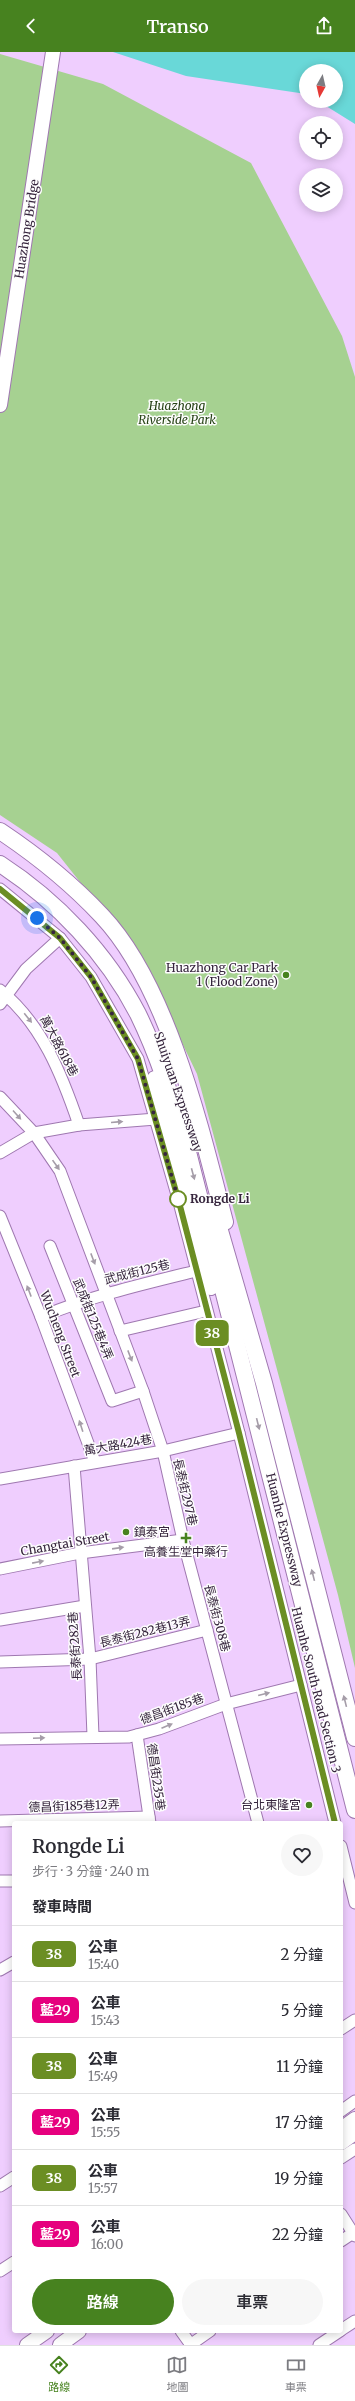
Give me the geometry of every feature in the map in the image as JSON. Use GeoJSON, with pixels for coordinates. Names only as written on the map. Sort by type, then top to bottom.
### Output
{"type":"FeatureCollection","features":[{"type":"Feature","properties":{"kind":"highway"},"geometry":{"type":"LineString","coordinates":[[0,831],[39,858],[102,917],[129,952],[152,991],[191,1098],[254,1331],[263,1369],[264,1382]]}},
{"type":"Feature","properties":{"kind":"highway"},"geometry":{"type":"LineString","coordinates":[[0,841],[25,857],[51,879],[96,922],[134,972],[147,1009]]}},
{"type":"Feature","properties":{"kind":"highway","name":"Shuiyuan Expressway"},"geometry":{"type":"LineString","coordinates":[[0,853],[40,881],[79,918],[123,971],[147,1009],[169,1059],[183,1100],[198,1150],[219,1249]]}},
{"type":"Feature","properties":{"kind":"highway","name":"Shuiyuan Expressway"},"geometry":{"type":"LineString","coordinates":[[0,864],[43,896],[85,938],[112,973],[138,1014],[172,1099],[219,1249]]}},
{"type":"Feature","properties":{"kind":"highway"},"geometry":{"type":"LineString","coordinates":[[0,877],[44,910],[68,933],[105,978],[132,1024],[149,1059],[234,1370],[248,1386]]}},
{"type":"Feature","properties":{"kind":"highway","name":"Huanhe Expressway"},"geometry":{"type":"LineString","coordinates":[[219,1249],[264,1382],[355,1738]]}},
{"type":"Feature","properties":{"kind":"highway","name":"Huanhe Expressway"},"geometry":{"type":"LineString","coordinates":[[219,1249],[248,1386],[355,1810]]}},
{"type":"Feature","properties":{"kind":"main road","name":"Huazhong Bridge"},"geometry":{"type":"LineString","coordinates":[[0,350],[46,52]]}},
{"type":"Feature","properties":{"kind":"main road","name":"Huazhong Bridge"},"geometry":{"type":"LineString","coordinates":[[0,405],[53,52]]}},
{"type":"Feature","properties":{"kind":"main road"},"geometry":{"type":"LineString","coordinates":[[343,2128],[355,2119]]}},
{"type":"Feature","properties":{"kind":"main road"},"geometry":{"type":"LineString","coordinates":[[343,2141],[355,2132]]}},
{"type":"Feature","properties":{"kind":"main road"},"geometry":{"type":"LineString","coordinates":[[27,2345],[45,2333]]}},
{"type":"Feature","properties":{"kind":"main road"},"geometry":{"type":"LineString","coordinates":[[60,2345],[76,2333]]}},
{"type":"Feature","properties":{"kind":"street","name":"Huanhe South Road Section 3"},"geometry":{"type":"LineString","coordinates":[[0,889],[60,938],[91,977],[138,1059],[156,1119],[239,1433],[335,1821]]}},
{"type":"Feature","properties":{"kind":"street"},"geometry":{"type":"LineString","coordinates":[[2,996],[26,969],[60,938]]}},
{"type":"Feature","properties":{"kind":"street","name":"萬大路618巷"},"geometry":{"type":"LineString","coordinates":[[2,996],[29,1018],[42,1039],[67,1089],[79,1125]]}},
{"type":"Feature","properties":{"kind":"street","name":"長泰街297巷"},"geometry":{"type":"LineString","coordinates":[[0,1097],[34,1133],[60,1171],[143,1391],[163,1451],[183,1540]]}},
{"type":"Feature","properties":{"kind":"street"},"geometry":{"type":"LineString","coordinates":[[0,1153],[34,1133],[79,1125],[156,1119]]}},
{"type":"Feature","properties":{"kind":"street","name":"Wucheng Street"},"geometry":{"type":"LineString","coordinates":[[0,1216],[41,1317],[94,1462]]}},
{"type":"Feature","properties":{"kind":"street","name":"武成街125巷4弄"},"geometry":{"type":"LineString","coordinates":[[50,1246],[112,1401],[143,1391]]}},
{"type":"Feature","properties":{"kind":"street","name":"武成街125巷"},"geometry":{"type":"LineString","coordinates":[[41,1317],[73,1303],[196,1271]]}},
{"type":"Feature","properties":{"kind":"street"},"geometry":{"type":"LineString","coordinates":[[120,1331],[206,1311]]}},
{"type":"Feature","properties":{"kind":"street","name":"萬大路424巷"},"geometry":{"type":"LineString","coordinates":[[0,1479],[163,1451],[239,1433]]}},
{"type":"Feature","properties":{"kind":"street","name":"長泰街282巷"},"geometry":{"type":"LineString","coordinates":[[74,1466],[80,1553],[90,1659],[93,1736]]}},
{"type":"Feature","properties":{"kind":"street","name":"Changtai Street"},"geometry":{"type":"LineString","coordinates":[[0,1569],[80,1553],[183,1540]]}},
{"type":"Feature","properties":{"kind":"street","name":"長泰街308巷"},"geometry":{"type":"LineString","coordinates":[[183,1540],[257,1821]]}},
{"type":"Feature","properties":{"kind":"street"},"geometry":{"type":"LineString","coordinates":[[0,1620],[85,1606]]}},
{"type":"Feature","properties":{"kind":"street","name":"長泰街282巷13弄"},"geometry":{"type":"LineString","coordinates":[[0,1662],[90,1659],[207,1630]]}},
{"type":"Feature","properties":{"kind":"street","name":"德昌街185巷"},"geometry":{"type":"LineString","coordinates":[[0,1739],[93,1736],[129,1737],[159,1729],[226,1704],[301,1685]]}},
{"type":"Feature","properties":{"kind":"street","name":"德昌街235巷"},"geometry":{"type":"LineString","coordinates":[[137,1735],[149,1820]]}},
{"type":"Feature","properties":{"kind":"street","name":"德昌街185巷12弄"},"geometry":{"type":"LineString","coordinates":[[0,1820],[149,1820]]}},
{"type":"Feature","properties":{"kind":"street"},"geometry":{"type":"LineString","coordinates":[[343,1854],[355,1903]]}},
{"type":"Feature","properties":{"kind":"street"},"geometry":{"type":"LineString","coordinates":[[0,1881],[12,1881]]}},
{"type":"Feature","properties":{"kind":"street"},"geometry":{"type":"LineString","coordinates":[[0,1970],[12,1963]]}},
{"type":"Feature","properties":{"kind":"street"},"geometry":{"type":"LineString","coordinates":[[343,2028],[355,2020]]}},
{"type":"Feature","properties":{"kind":"street"},"geometry":{"type":"LineString","coordinates":[[343,2110],[355,2101]]}},
{"type":"Feature","properties":{"kind":"street"},"geometry":{"type":"LineString","coordinates":[[343,2157],[355,2149]]}},
{"type":"Feature","properties":{"kind":"street"},"geometry":{"type":"LineString","coordinates":[[0,2186],[12,2178]]}},
{"type":"Feature","properties":{"kind":"street"},"geometry":{"type":"LineString","coordinates":[[343,2217],[354,2234],[343,2240]]}},
{"type":"Feature","properties":{"kind":"street"},"geometry":{"type":"LineString","coordinates":[[0,2271],[12,2263]]}},
{"type":"Feature","properties":{"kind":"street"},"geometry":{"type":"LineString","coordinates":[[343,2329],[355,2321]]}},
{"type":"Feature","properties":{"kind":"street"},"geometry":{"type":"LineString","coordinates":[[182,2333],[191,2345],[207,2333]]}},
{"type":"Feature","properties":{"kind":"street"},"geometry":{"type":"LineString","coordinates":[[319,2345],[337,2333]]}},
{"type":"Feature","properties":{"kind":"green space","name":"Huazhong Riverside Park"},"geometry":{"type":"Polygon","coordinates":[[[0,54],[103,84],[251,163],[342,336],[355,377],[355,1668],[338,1595],[197,1074],[142,960],[57,853],[0,815],[0,54]]]}},
{"type":"Feature","properties":{"kind":"shaded area"},"geometry":{"type":"Polygon","coordinates":[[[113,52],[355,52],[355,124],[329,108],[343,108],[343,64],[299,64],[299,93],[186,76],[113,52]]]}},
{"type":"Feature","properties":{"kind":"bus line","name":"38"},"geometry":{"type":"LineString","coordinates":[[0,889],[14,898],[60,938],[91,977],[138,1059],[179,1202],[239,1433],[335,1821]]}},
{"type":"Feature","properties":{"kind":"place","name":"Huazhong Car Park 1 (Flood Zone)"},"geometry":{"type":"Point","coordinates":[286,975]}},
{"type":"Feature","properties":{"kind":"place","name":"Rongde Li"},"geometry":{"type":"Point","coordinates":[178,1199]}},
{"type":"Feature","properties":{"kind":"place","name":"鎮泰宮"},"geometry":{"type":"Point","coordinates":[126,1532]}},
{"type":"Feature","properties":{"kind":"place","name":"高養生堂中藥行"},"geometry":{"type":"Point","coordinates":[186,1538]}},
{"type":"Feature","properties":{"kind":"place","name":"台北東隆宮"},"geometry":{"type":"Point","coordinates":[309,1805]}},
{"type":"Feature","properties":{"kind":"route"},"geometry":{"type":"LineString","coordinates":[[37,918],[60,938],[91,977],[138,1059],[179,1202],[178,1199]]}}]}
